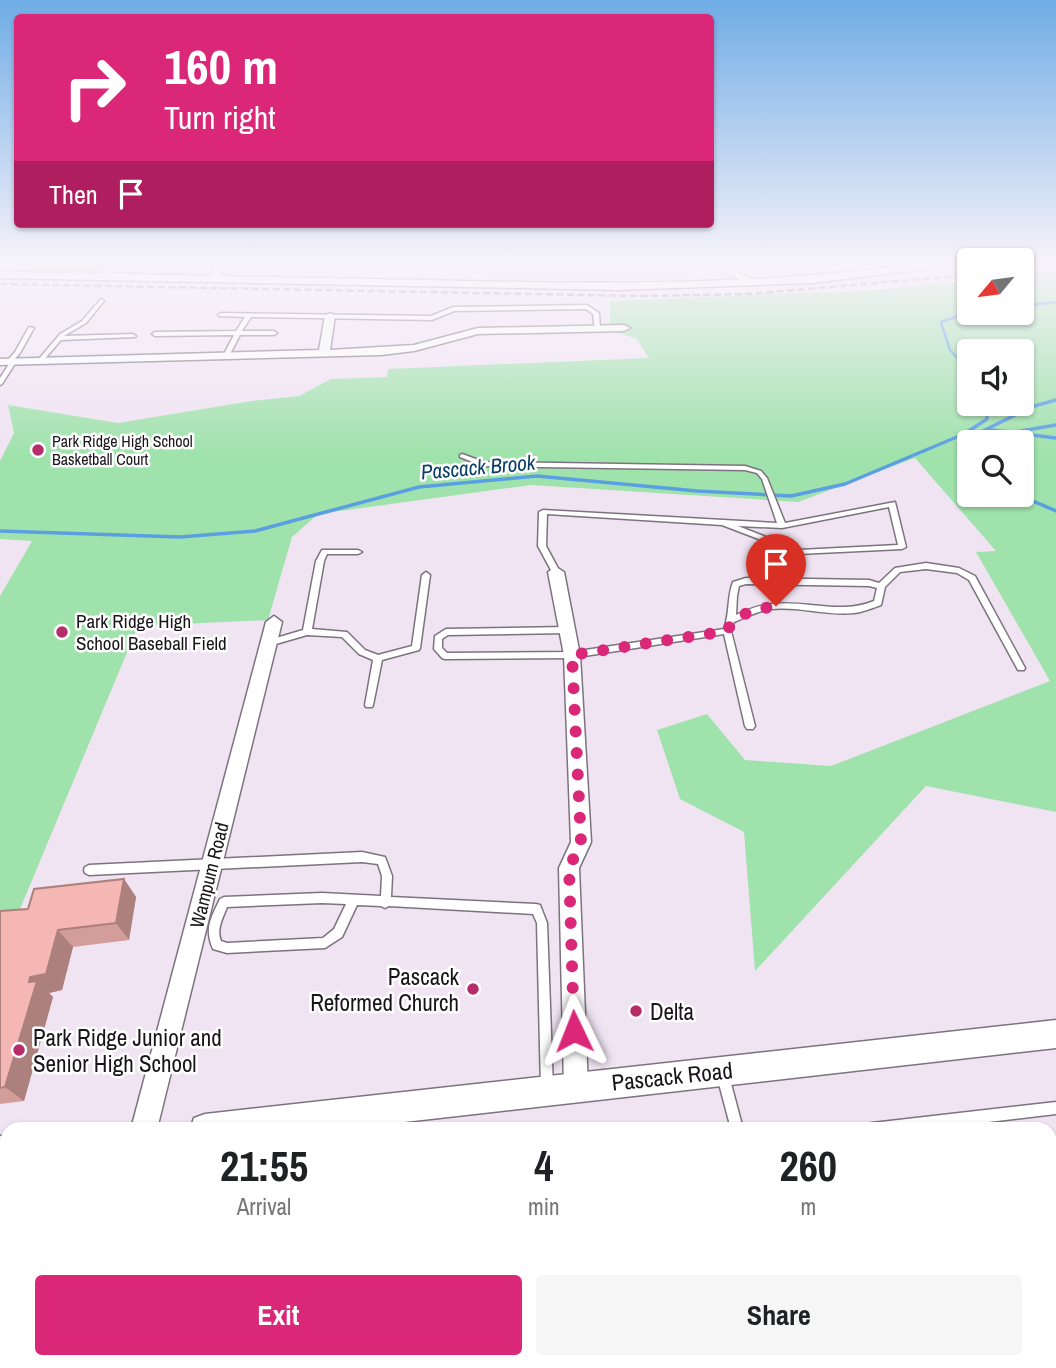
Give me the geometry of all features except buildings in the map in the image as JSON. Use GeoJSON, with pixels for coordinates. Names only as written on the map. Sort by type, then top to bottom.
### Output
{"type":"FeatureCollection","features":[{"type":"Feature","properties":{"kind":"street"},"geometry":{"type":"LineString","coordinates":[[324,354],[328,327]]}},
{"type":"Feature","properties":{"kind":"street"},"geometry":{"type":"LineString","coordinates":[[7,362],[397,351],[478,331],[624,328]]}},
{"type":"Feature","properties":{"kind":"street"},"geometry":{"type":"LineString","coordinates":[[556,572],[572,655],[581,842],[569,868],[561,1088]]}},
{"type":"Feature","properties":{"kind":"street","name":"Wampum Road"},"geometry":{"type":"LineString","coordinates":[[146,1122],[275,622]]}},
{"type":"Feature","properties":{"kind":"street","name":"Pascack Road"},"geometry":{"type":"LineString","coordinates":[[325,1122],[360,1120],[561,1088],[1056,1034]]}},
{"type":"Feature","properties":{"kind":"lane"},"geometry":{"type":"LineString","coordinates":[[40,361],[60,338],[77,327]]}},
{"type":"Feature","properties":{"kind":"lane"},"geometry":{"type":"LineString","coordinates":[[226,356],[242,327]]}},
{"type":"Feature","properties":{"kind":"lane"},"geometry":{"type":"LineString","coordinates":[[0,383],[7,362],[17,354],[31,328]]}},
{"type":"Feature","properties":{"kind":"lane"},"geometry":{"type":"LineString","coordinates":[[155,334],[274,333]]}},
{"type":"Feature","properties":{"kind":"lane"},"geometry":{"type":"LineString","coordinates":[[60,338],[133,336]]}},
{"type":"Feature","properties":{"kind":"lane"},"geometry":{"type":"LineString","coordinates":[[462,456],[494,465],[746,468],[759,472],[770,490],[782,526]]}},
{"type":"Feature","properties":{"kind":"lane"},"geometry":{"type":"LineString","coordinates":[[556,572],[542,546],[543,512],[722,522],[782,526],[892,504],[902,547],[798,552],[722,522]]}},
{"type":"Feature","properties":{"kind":"lane"},"geometry":{"type":"LineString","coordinates":[[307,632],[320,561],[325,552],[358,552]]}},
{"type":"Feature","properties":{"kind":"lane"},"geometry":{"type":"LineString","coordinates":[[733,620],[757,609],[776,606],[817,611],[867,609],[878,603],[881,586],[898,570],[909,567],[949,567],[972,578],[1021,668]]}},
{"type":"Feature","properties":{"kind":"lane"},"geometry":{"type":"LineString","coordinates":[[269,643],[307,632],[344,634],[351,644],[378,658],[416,648],[426,575]]}},
{"type":"Feature","properties":{"kind":"lane"},"geometry":{"type":"LineString","coordinates":[[750,726],[727,631],[733,620],[733,591],[736,584],[869,583],[881,586]]}},
{"type":"Feature","properties":{"kind":"lane"},"geometry":{"type":"LineString","coordinates":[[568,630],[446,632],[438,638],[439,653],[445,656],[572,655],[727,631]]}},
{"type":"Feature","properties":{"kind":"lane"},"geometry":{"type":"LineString","coordinates":[[369,705],[378,658]]}},
{"type":"Feature","properties":{"kind":"lane"},"geometry":{"type":"LineString","coordinates":[[89,870],[362,857],[382,860],[388,880],[385,903]]}},
{"type":"Feature","properties":{"kind":"lane"},"geometry":{"type":"LineString","coordinates":[[202,904],[322,898],[385,903],[528,906],[536,909],[542,923],[561,1088]]}},
{"type":"Feature","properties":{"kind":"lane"},"geometry":{"type":"LineString","coordinates":[[224,902],[214,935],[217,945],[227,948],[331,941],[338,933],[354,900]]}},
{"type":"Feature","properties":{"kind":"lane"},"geometry":{"type":"LineString","coordinates":[[722,1070],[735,1122]]}},
{"type":"Feature","properties":{"kind":"lane"},"geometry":{"type":"LineString","coordinates":[[933,1122],[1056,1108]]}},
{"type":"Feature","properties":{"kind":"green space"},"geometry":{"type":"Polygon","coordinates":[[[610,327],[1056,327],[1056,812],[926,786],[755,971],[744,832],[680,799],[657,730],[707,714],[745,760],[831,766],[1050,681],[976,552],[996,551],[958,507],[1034,507],[1034,430],[957,430],[957,506],[915,458],[798,502],[531,485],[318,514],[292,537],[268,620],[138,626],[15,921],[0,925],[0,596],[32,541],[0,539],[0,461],[14,433],[8,405],[118,423],[251,401],[299,396],[331,379],[387,377],[388,369],[649,358],[637,339],[610,330],[610,327]]]}},
{"type":"Feature","properties":{"kind":"waterway","name":"Pascack Brook"},"geometry":{"type":"LineString","coordinates":[[943,327],[950,350],[957,358]]}},
{"type":"Feature","properties":{"kind":"waterway"},"geometry":{"type":"LineString","coordinates":[[985,430],[1031,407],[1056,400]]}},
{"type":"Feature","properties":{"kind":"waterway","name":"Pascack Brook"},"geometry":{"type":"LineString","coordinates":[[0,531],[180,537],[255,531],[419,487],[537,476],[697,491],[791,496],[845,484],[964,434],[987,419],[987,416]]}},
{"type":"Feature","properties":{"kind":"waterway"},"geometry":{"type":"LineString","coordinates":[[1027,430],[1056,425]]}},
{"type":"Feature","properties":{"kind":"waterway"},"geometry":{"type":"LineString","coordinates":[[1034,435],[1056,438]]}},
{"type":"Feature","properties":{"kind":"waterway","name":"Pascack Brook"},"geometry":{"type":"LineString","coordinates":[[1034,501],[1056,511]]}},
{"type":"Feature","properties":{"kind":"place","name":"Park Ridge High School Basketball Court"},"geometry":{"type":"Point","coordinates":[38,450]}},
{"type":"Feature","properties":{"kind":"place","name":"Park Ridge High School Baseball Field"},"geometry":{"type":"Point","coordinates":[62,632]}},
{"type":"Feature","properties":{"kind":"place","name":"Pascack Reformed Church"},"geometry":{"type":"Point","coordinates":[473,989]}},
{"type":"Feature","properties":{"kind":"place","name":"Delta"},"geometry":{"type":"Point","coordinates":[636,1011]}},
{"type":"Feature","properties":{"kind":"place","name":"Park Ridge Junior and Senior High School"},"geometry":{"type":"Point","coordinates":[19,1050]}},
{"type":"Feature","properties":{"kind":"route"},"geometry":{"type":"LineString","coordinates":[[574,1031],[569,868],[581,842],[572,655],[654,640],[727,631],[733,620],[757,609],[776,606]]}}]}
